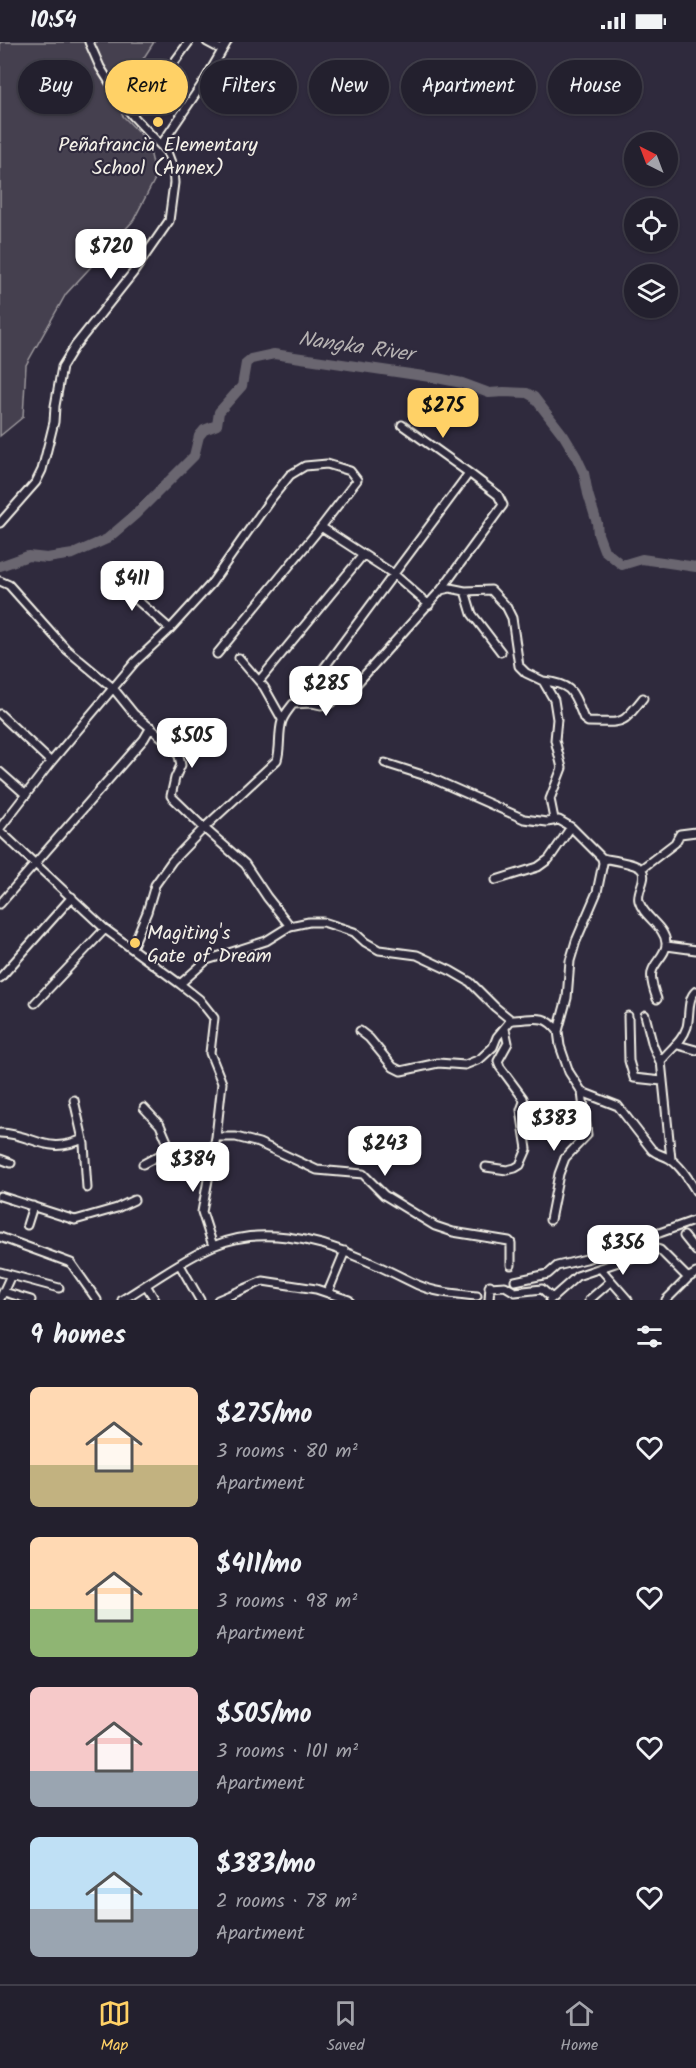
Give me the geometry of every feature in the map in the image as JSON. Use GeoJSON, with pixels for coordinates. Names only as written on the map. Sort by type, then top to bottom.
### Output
{"type":"FeatureCollection","features":[{"type":"Feature","properties":{"kind":"street"},"geometry":{"type":"LineString","coordinates":[[0,524],[36,482],[42,470],[54,422],[54,406],[62,367],[75,346],[133,273],[169,221],[174,183],[173,168],[168,152],[122,102],[100,67],[89,42]]}},
{"type":"Feature","properties":{"kind":"street"},"geometry":{"type":"LineString","coordinates":[[176,60],[189,42]]}},
{"type":"Feature","properties":{"kind":"street"},"geometry":{"type":"LineString","coordinates":[[207,42],[222,50]]}},
{"type":"Feature","properties":{"kind":"street"},"geometry":{"type":"LineString","coordinates":[[161,145],[205,80],[227,42]]}},
{"type":"Feature","properties":{"kind":"street"},"geometry":{"type":"LineString","coordinates":[[132,948],[155,885],[172,861],[277,760],[280,751],[282,719],[293,704],[330,703],[352,690],[429,605],[503,505],[498,495],[402,424]]}},
{"type":"Feature","properties":{"kind":"street"},"geometry":{"type":"LineString","coordinates":[[213,1246],[202,1212],[216,1137],[222,1083],[210,1053],[214,1018],[199,999],[105,928],[0,830],[51,762],[135,662],[170,629],[211,584],[290,475],[305,466],[327,464],[350,471],[357,480],[217,654]]}},
{"type":"Feature","properties":{"kind":"street"},"geometry":{"type":"LineString","coordinates":[[298,703],[469,474]]}},
{"type":"Feature","properties":{"kind":"street"},"geometry":{"type":"LineString","coordinates":[[321,527],[395,575],[429,605]]}},
{"type":"Feature","properties":{"kind":"street"},"geometry":{"type":"LineString","coordinates":[[259,681],[363,555]]}},
{"type":"Feature","properties":{"kind":"street"},"geometry":{"type":"LineString","coordinates":[[113,576],[170,629]]}},
{"type":"Feature","properties":{"kind":"street"},"geometry":{"type":"LineString","coordinates":[[0,581],[6,582],[66,649],[113,688],[134,714],[171,745],[179,756],[181,765],[171,796],[245,864],[290,926]]}},
{"type":"Feature","properties":{"kind":"street"},"geometry":{"type":"LineString","coordinates":[[441,590],[450,588],[465,591],[491,591],[507,606],[512,618],[519,666],[526,673],[543,681],[559,682],[571,690],[584,719],[588,722],[626,720],[643,698]]}},
{"type":"Feature","properties":{"kind":"street"},"geometry":{"type":"LineString","coordinates":[[465,591],[472,614],[501,652]]}},
{"type":"Feature","properties":{"kind":"street"},"geometry":{"type":"LineString","coordinates":[[239,658],[271,696],[282,719]]}},
{"type":"Feature","properties":{"kind":"street"},"geometry":{"type":"LineString","coordinates":[[543,681],[554,700],[557,719],[555,740],[562,768],[550,800],[554,819]]}},
{"type":"Feature","properties":{"kind":"street"},"geometry":{"type":"LineString","coordinates":[[0,714],[51,762]]}},
{"type":"Feature","properties":{"kind":"street"},"geometry":{"type":"LineString","coordinates":[[0,904],[144,739],[151,728]]}},
{"type":"Feature","properties":{"kind":"street"},"geometry":{"type":"LineString","coordinates":[[385,763],[429,777],[524,819],[547,822],[554,819],[559,820],[571,827],[602,858],[638,867],[644,876],[639,892],[640,903],[658,927],[667,946]]}},
{"type":"Feature","properties":{"kind":"street"},"geometry":{"type":"LineString","coordinates":[[0,772],[26,795]]}},
{"type":"Feature","properties":{"kind":"street"},"geometry":{"type":"LineString","coordinates":[[496,880],[544,863],[571,827]]}},
{"type":"Feature","properties":{"kind":"street"},"geometry":{"type":"LineString","coordinates":[[641,869],[675,843],[680,834],[696,832]]}},
{"type":"Feature","properties":{"kind":"street"},"geometry":{"type":"LineString","coordinates":[[550,1220],[565,1158],[588,1135],[582,1092],[573,1080],[564,1060],[558,1031],[566,1005],[570,961],[597,891],[601,877],[602,858]]}},
{"type":"Feature","properties":{"kind":"street"},"geometry":{"type":"LineString","coordinates":[[0,978],[72,897]]}},
{"type":"Feature","properties":{"kind":"street"},"geometry":{"type":"LineString","coordinates":[[180,984],[207,960],[266,941],[290,926],[323,922],[354,932],[379,950],[417,955],[470,982],[511,1020],[544,1018],[551,1021],[558,1031]]}},
{"type":"Feature","properties":{"kind":"street"},"geometry":{"type":"LineString","coordinates":[[35,1003],[105,928]]}},
{"type":"Feature","properties":{"kind":"street"},"geometry":{"type":"LineString","coordinates":[[667,946],[696,950]]}},
{"type":"Feature","properties":{"kind":"street"},"geometry":{"type":"LineString","coordinates":[[657,999],[652,982],[652,972],[667,946]]}},
{"type":"Feature","properties":{"kind":"street"},"geometry":{"type":"LineString","coordinates":[[661,1064],[666,1054],[678,1045],[686,1029],[691,996],[696,991]]}},
{"type":"Feature","properties":{"kind":"street"},"geometry":{"type":"LineString","coordinates":[[645,1015],[653,1046],[661,1064],[671,1159]]}},
{"type":"Feature","properties":{"kind":"street"},"geometry":{"type":"LineString","coordinates":[[628,1016],[629,1061],[634,1077],[662,1081]]}},
{"type":"Feature","properties":{"kind":"street"},"geometry":{"type":"LineString","coordinates":[[360,1031],[369,1038],[393,1067],[401,1071],[438,1063],[465,1065],[480,1059],[493,1047],[497,1037],[511,1020]]}},
{"type":"Feature","properties":{"kind":"street"},"geometry":{"type":"LineString","coordinates":[[486,1167],[507,1170],[515,1168],[520,1165],[527,1149],[521,1110],[523,1098],[498,1061],[508,1043],[505,1029]]}},
{"type":"Feature","properties":{"kind":"street"},"geometry":{"type":"LineString","coordinates":[[678,1045],[696,1050]]}},
{"type":"Feature","properties":{"kind":"street"},"geometry":{"type":"LineString","coordinates":[[582,1092],[618,1106],[652,1150],[657,1155],[671,1159],[696,1191]]}},
{"type":"Feature","properties":{"kind":"street"},"geometry":{"type":"LineString","coordinates":[[74,1100],[87,1160],[87,1188]]}},
{"type":"Feature","properties":{"kind":"street"},"geometry":{"type":"LineString","coordinates":[[144,1108],[160,1125],[179,1161],[198,1166],[210,1166]]}},
{"type":"Feature","properties":{"kind":"street"},"geometry":{"type":"LineString","coordinates":[[0,1133],[27,1137],[51,1146],[67,1145],[82,1139]]}},
{"type":"Feature","properties":{"kind":"street"},"geometry":{"type":"LineString","coordinates":[[216,1137],[236,1137],[259,1143],[317,1170],[363,1174],[384,1195],[435,1226],[453,1232],[509,1240],[511,1242],[511,1265]]}},
{"type":"Feature","properties":{"kind":"street"},"geometry":{"type":"LineString","coordinates":[[143,1164],[171,1149]]}},
{"type":"Feature","properties":{"kind":"street"},"geometry":{"type":"LineString","coordinates":[[0,1159],[11,1163]]}},
{"type":"Feature","properties":{"kind":"street"},"geometry":{"type":"LineString","coordinates":[[688,1178],[696,1175]]}},
{"type":"Feature","properties":{"kind":"street"},"geometry":{"type":"LineString","coordinates":[[0,1196],[75,1220],[117,1208],[134,1200]]}},
{"type":"Feature","properties":{"kind":"street"},"geometry":{"type":"LineString","coordinates":[[27,1225],[33,1206]]}},
{"type":"Feature","properties":{"kind":"street"},"geometry":{"type":"LineString","coordinates":[[514,1281],[551,1272],[557,1266],[586,1259],[696,1220]]}},
{"type":"Feature","properties":{"kind":"street"},"geometry":{"type":"LineString","coordinates":[[684,1236],[696,1251]]}},
{"type":"Feature","properties":{"kind":"street"},"geometry":{"type":"LineString","coordinates":[[0,1237],[71,1263],[95,1298]]}},
{"type":"Feature","properties":{"kind":"street"},"geometry":{"type":"LineString","coordinates":[[122,1300],[213,1246],[239,1238],[268,1237],[303,1239],[345,1251],[419,1286],[477,1296]]}},
{"type":"Feature","properties":{"kind":"street"},"geometry":{"type":"LineString","coordinates":[[489,1300],[489,1286],[506,1286],[515,1296],[542,1289],[551,1299],[577,1276],[657,1249],[687,1278]]}},
{"type":"Feature","properties":{"kind":"street"},"geometry":{"type":"LineString","coordinates":[[328,1293],[345,1251]]}},
{"type":"Feature","properties":{"kind":"street"},"geometry":{"type":"LineString","coordinates":[[180,1265],[200,1300]]}},
{"type":"Feature","properties":{"kind":"street"},"geometry":{"type":"LineString","coordinates":[[600,1268],[628,1300]]}},
{"type":"Feature","properties":{"kind":"street"},"geometry":{"type":"LineString","coordinates":[[0,1272],[59,1288]]}},
{"type":"Feature","properties":{"kind":"street"},"geometry":{"type":"LineString","coordinates":[[666,1300],[687,1278],[696,1273]]}},
{"type":"Feature","properties":{"kind":"street"},"geometry":{"type":"LineString","coordinates":[[11,1275],[1,1296],[31,1300]]}},
{"type":"Feature","properties":{"kind":"street"},"geometry":{"type":"LineString","coordinates":[[218,1300],[263,1281],[316,1289],[349,1300]]}},
{"type":"Feature","properties":{"kind":"street"},"geometry":{"type":"LineString","coordinates":[[589,1300],[611,1281]]}},
{"type":"Feature","properties":{"kind":"street"},"geometry":{"type":"LineString","coordinates":[[146,1286],[155,1300]]}},
{"type":"Feature","properties":{"kind":"shaded area"},"geometry":{"type":"Polygon","coordinates":[[[0,42],[154,42],[142,60],[105,60],[105,114],[122,114],[148,142],[156,177],[133,221],[66,294],[26,365],[23,417],[0,436],[0,42]]]}},
{"type":"Feature","properties":{"kind":"waterway","name":"Nangka River"},"geometry":{"type":"LineString","coordinates":[[0,566],[28,556],[47,558],[73,554],[107,539],[135,515],[194,456],[199,436],[204,430],[217,425],[219,412],[242,386],[246,363],[251,359],[274,354],[437,378],[462,383],[489,393],[527,393],[534,397],[564,436],[576,456],[584,473],[604,550],[622,565],[642,559],[696,567]]}},
{"type":"Feature","properties":{"kind":"place","name":"Peñafrancia Elementary School (Annex)"},"geometry":{"type":"Point","coordinates":[158,122]}},
{"type":"Feature","properties":{"kind":"place","name":"Magiting's Gate of Dream"},"geometry":{"type":"Point","coordinates":[135,943]}}]}
